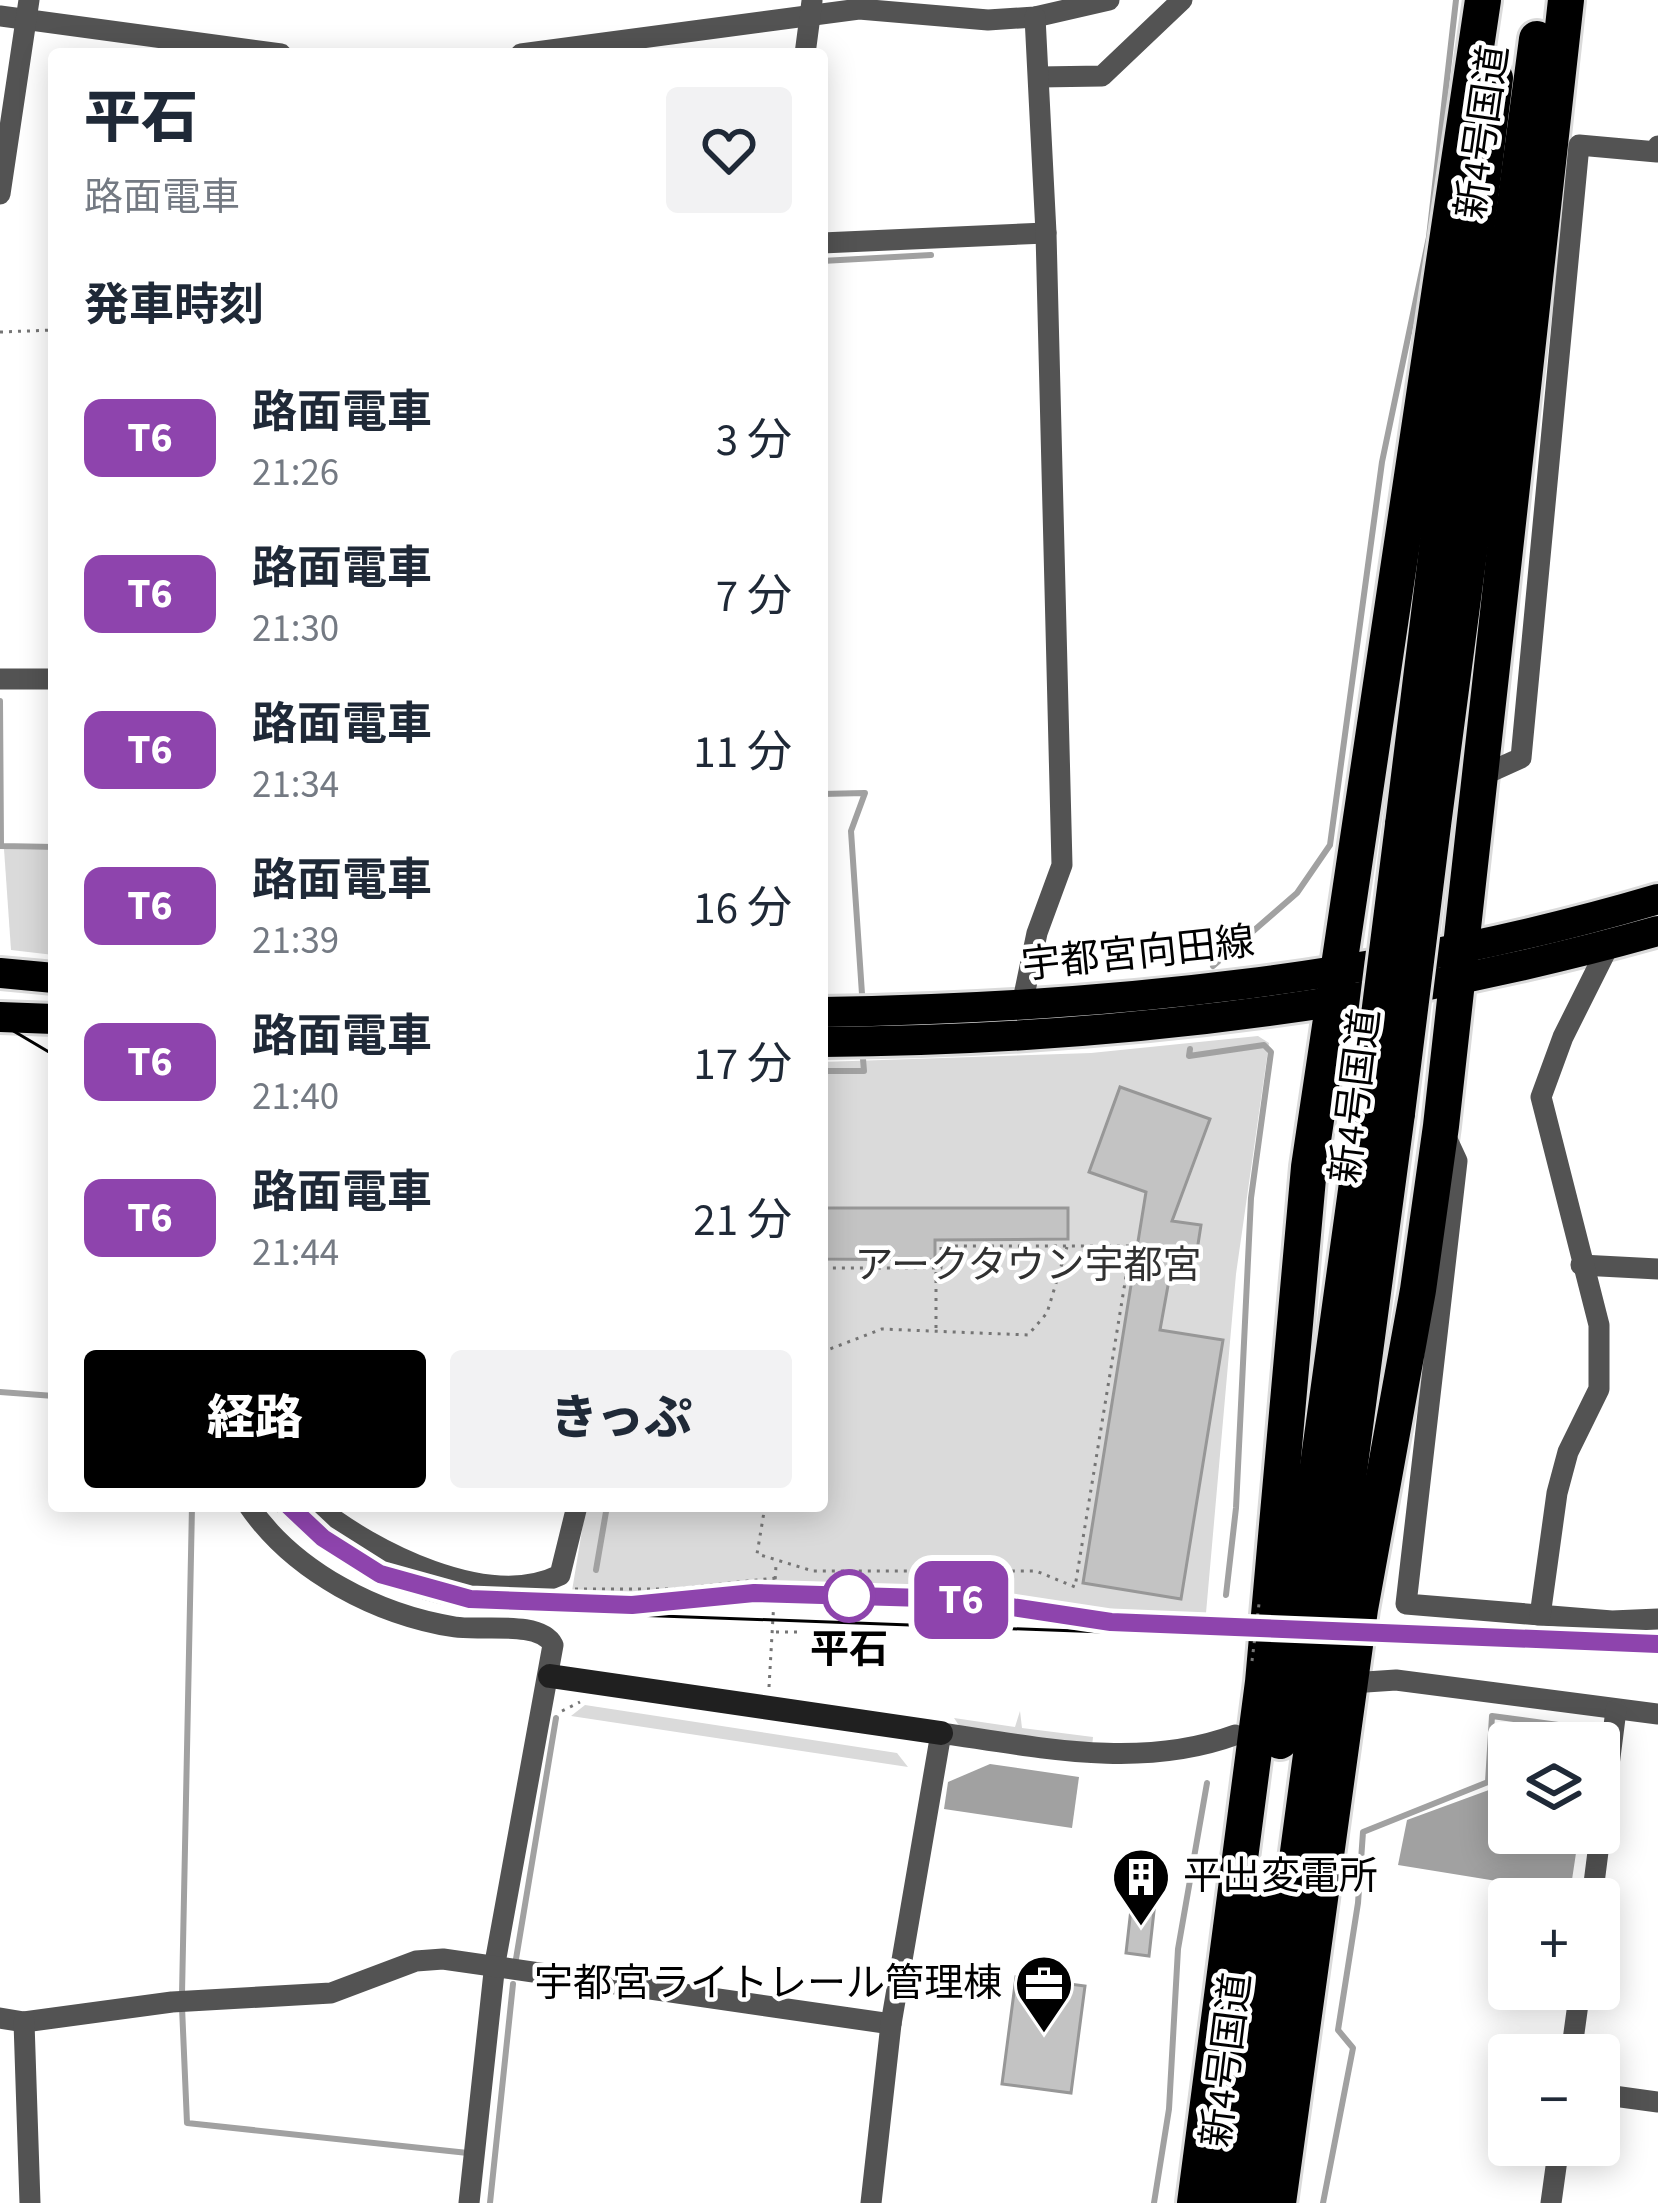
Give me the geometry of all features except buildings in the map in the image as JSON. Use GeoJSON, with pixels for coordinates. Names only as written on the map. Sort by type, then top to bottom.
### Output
{"type":"FeatureCollection","features":[{"type":"Feature","properties":{"kind":"highway"},"geometry":{"type":"LineString","coordinates":[[1195,2203],[1263,1682],[1309,1167],[1483,0]]}},
{"type":"Feature","properties":{"kind":"highway","name":"新4号国道"},"geometry":{"type":"LineString","coordinates":[[1251,2203],[1418,825],[1505,0]]}},
{"type":"Feature","properties":{"kind":"highway","name":"新4号国道"},"geometry":{"type":"LineString","coordinates":[[1418,825],[1542,0]]}},
{"type":"Feature","properties":{"kind":"highway"},"geometry":{"type":"LineString","coordinates":[[1278,2203],[1360,1609],[1418,1290],[1441,1126],[1567,0]]}},
{"type":"Feature","properties":{"kind":"highway","name":"新4号国道"},"geometry":{"type":"LineString","coordinates":[[1221,2203],[1382,1116]]}},
{"type":"Feature","properties":{"kind":"main road"},"geometry":{"type":"LineString","coordinates":[[1458,963],[1658,899]]}},
{"type":"Feature","properties":{"kind":"main road"},"geometry":{"type":"LineString","coordinates":[[1458,963],[1609,945],[1658,931]]}},
{"type":"Feature","properties":{"kind":"main road","name":"宇都宮向田線"},"geometry":{"type":"LineString","coordinates":[[828,1042],[1057,1033],[1458,963]]}},
{"type":"Feature","properties":{"kind":"main road"},"geometry":{"type":"LineString","coordinates":[[0,973],[48,977]]}},
{"type":"Feature","properties":{"kind":"main road","name":"宇都宮向田線"},"geometry":{"type":"LineString","coordinates":[[828,1012],[1022,1005],[1335,984]]}},
{"type":"Feature","properties":{"kind":"main road"},"geometry":{"type":"LineString","coordinates":[[0,1017],[48,1019]]}},
{"type":"Feature","properties":{"kind":"street"},"geometry":{"type":"LineString","coordinates":[[584,48],[810,7],[900,9],[970,19],[1035,16],[1109,0]]}},
{"type":"Feature","properties":{"kind":"street"},"geometry":{"type":"LineString","coordinates":[[1039,77],[1102,76],[1182,0]]}},
{"type":"Feature","properties":{"kind":"street"},"geometry":{"type":"LineString","coordinates":[[806,48],[810,7]]}},
{"type":"Feature","properties":{"kind":"street"},"geometry":{"type":"LineString","coordinates":[[0,16],[28,9],[247,48]]}},
{"type":"Feature","properties":{"kind":"street"},"geometry":{"type":"LineString","coordinates":[[0,190],[28,9]]}},
{"type":"Feature","properties":{"kind":"street"},"geometry":{"type":"LineString","coordinates":[[1022,1005],[1037,933],[1062,866],[1046,233],[1035,16]]}},
{"type":"Feature","properties":{"kind":"street"},"geometry":{"type":"LineString","coordinates":[[1479,777],[1520,758],[1579,145],[1657,152],[1658,146]]}},
{"type":"Feature","properties":{"kind":"street"},"geometry":{"type":"LineString","coordinates":[[828,243],[1046,233]]}},
{"type":"Feature","properties":{"kind":"street"},"geometry":{"type":"LineString","coordinates":[[0,680],[48,679]]}},
{"type":"Feature","properties":{"kind":"street"},"geometry":{"type":"LineString","coordinates":[[1540,1616],[1557,1493],[1568,1452],[1599,1389],[1599,1325],[1541,1097],[1609,945]]}},
{"type":"Feature","properties":{"kind":"street"},"geometry":{"type":"LineString","coordinates":[[1441,1126],[1456,1161],[1406,1604],[1540,1616],[1658,1619]]}},
{"type":"Feature","properties":{"kind":"street"},"geometry":{"type":"LineString","coordinates":[[1581,1265],[1658,1269]]}},
{"type":"Feature","properties":{"kind":"street"},"geometry":{"type":"LineString","coordinates":[[255,1512],[302,1560],[376,1605],[454,1627],[548,1636],[553,1645],[488,1963],[470,2203]]}},
{"type":"Feature","properties":{"kind":"street"},"geometry":{"type":"LineString","coordinates":[[325,1512],[387,1555],[426,1570],[502,1582],[535,1582],[560,1575],[576,1512]]}},
{"type":"Feature","properties":{"kind":"street"},"geometry":{"type":"LineString","coordinates":[[550,1676],[1106,1754],[1165,1751],[1235,1735]]}},
{"type":"Feature","properties":{"kind":"street"},"geometry":{"type":"LineString","coordinates":[[1366,1682],[1396,1680],[1658,1714]]}},
{"type":"Feature","properties":{"kind":"street"},"geometry":{"type":"LineString","coordinates":[[1595,1878],[1616,1710]]}},
{"type":"Feature","properties":{"kind":"street"},"geometry":{"type":"LineString","coordinates":[[872,2203],[891,2024],[940,1733]]}},
{"type":"Feature","properties":{"kind":"street"},"geometry":{"type":"LineString","coordinates":[[0,2018],[24,2022],[183,2002],[331,1993],[416,1961],[488,1963],[891,2024]]}},
{"type":"Feature","properties":{"kind":"street"},"geometry":{"type":"LineString","coordinates":[[24,2022],[30,2203]]}},
{"type":"Feature","properties":{"kind":"street"},"geometry":{"type":"LineString","coordinates":[[1620,2097],[1658,2102]]}},
{"type":"Feature","properties":{"kind":"street"},"geometry":{"type":"LineString","coordinates":[[1551,2203],[1556,2166]]}},
{"type":"Feature","properties":{"kind":"path"},"geometry":{"type":"LineString","coordinates":[[0,332],[48,330]]}},
{"type":"Feature","properties":{"kind":"path"},"geometry":{"type":"LineString","coordinates":[[828,1350],[882,1329],[1007,1338],[1028,1335],[1047,1312],[1068,1245]]}},
{"type":"Feature","properties":{"kind":"path"},"geometry":{"type":"LineString","coordinates":[[765,1512],[757,1555],[813,1571],[1036,1571],[1075,1587],[1131,1246],[941,1246],[941,1268],[828,1268]]}},
{"type":"Feature","properties":{"kind":"path"},"geometry":{"type":"LineString","coordinates":[[936,1268],[936,1330]]}},
{"type":"Feature","properties":{"kind":"path"},"geometry":{"type":"LineString","coordinates":[[768,1688],[777,1561]]}},
{"type":"Feature","properties":{"kind":"path"},"geometry":{"type":"LineString","coordinates":[[560,1575],[576,1590],[675,1589],[776,1578]]}},
{"type":"Feature","properties":{"kind":"path"},"geometry":{"type":"LineString","coordinates":[[776,1603],[802,1603]]}},
{"type":"Feature","properties":{"kind":"path"},"geometry":{"type":"LineString","coordinates":[[1252,1661],[1259,1604]]}},
{"type":"Feature","properties":{"kind":"path"},"geometry":{"type":"LineString","coordinates":[[775,1631],[802,1633]]}},
{"type":"Feature","properties":{"kind":"green space"},"geometry":{"type":"Polygon","coordinates":[[[4,849],[48,850],[48,954],[11,950],[4,849]]]}},
{"type":"Feature","properties":{"kind":"green space","name":"アークタウン宇都宮"},"geometry":{"type":"Polygon","coordinates":[[[1258,1036],[1269,1043],[1236,1274],[1206,1613],[1072,1610],[914,1585],[747,1584],[675,1595],[571,1597],[585,1512],[828,1512],[828,1062],[1091,1053],[1258,1036]]]}},
{"type":"Feature","properties":{"kind":"green space"},"geometry":{"type":"Polygon","coordinates":[[[585,1705],[897,1753],[908,1767],[571,1716],[585,1705]]]}},
{"type":"Feature","properties":{"kind":"green space"},"geometry":{"type":"Polygon","coordinates":[[[1020,1711],[1022,1728],[1093,1737],[1092,1747],[962,1730],[954,1718],[1015,1727],[1020,1711]]]}},
{"type":"Feature","properties":{"kind":"shaded area"},"geometry":{"type":"Polygon","coordinates":[[[990,1764],[1079,1777],[1072,1828],[944,1809],[948,1782],[990,1764]]]}},
{"type":"Feature","properties":{"kind":"shaded area"},"geometry":{"type":"Polygon","coordinates":[[[1488,1790],[1488,1854],[1576,1854],[1572,1878],[1488,1880],[1398,1865],[1407,1820],[1488,1790]]]}},
{"type":"Feature","properties":{"kind":"waterway"},"geometry":{"type":"LineString","coordinates":[[1213,966],[1297,893],[1330,845],[1382,462],[1429,237],[1456,0]]}},
{"type":"Feature","properties":{"kind":"waterway"},"geometry":{"type":"LineString","coordinates":[[828,261],[931,255]]}},
{"type":"Feature","properties":{"kind":"waterway"},"geometry":{"type":"LineString","coordinates":[[0,701],[1,846],[48,847]]}},
{"type":"Feature","properties":{"kind":"waterway"},"geometry":{"type":"LineString","coordinates":[[828,794],[865,793],[851,831],[862,994]]}},
{"type":"Feature","properties":{"kind":"waterway"},"geometry":{"type":"LineString","coordinates":[[1190,1049],[1189,1056],[1264,1045],[1271,1052],[1251,1198],[1236,1508],[1226,1595]]}},
{"type":"Feature","properties":{"kind":"waterway"},"geometry":{"type":"LineString","coordinates":[[828,1071],[864,1071],[863,1059]]}},
{"type":"Feature","properties":{"kind":"waterway"},"geometry":{"type":"LineString","coordinates":[[0,1392],[48,1396]]}},
{"type":"Feature","properties":{"kind":"waterway"},"geometry":{"type":"LineString","coordinates":[[182,1994],[192,1512]]}},
{"type":"Feature","properties":{"kind":"waterway"},"geometry":{"type":"LineString","coordinates":[[596,1570],[606,1512]]}},
{"type":"Feature","properties":{"kind":"waterway"},"geometry":{"type":"LineString","coordinates":[[1492,1722],[1492,1716],[1536,1722]]}},
{"type":"Feature","properties":{"kind":"waterway"},"geometry":{"type":"LineString","coordinates":[[516,1959],[556,1718]]}},
{"type":"Feature","properties":{"kind":"waterway"},"geometry":{"type":"LineString","coordinates":[[1323,2203],[1353,2048],[1338,2030],[1358,1903],[1363,1832],[1488,1782]]}},
{"type":"Feature","properties":{"kind":"waterway"},"geometry":{"type":"LineString","coordinates":[[1154,2203],[1169,2109],[1178,1949],[1207,1783]]}},
{"type":"Feature","properties":{"kind":"waterway"},"geometry":{"type":"LineString","coordinates":[[490,2203],[513,1984]]}},
{"type":"Feature","properties":{"kind":"waterway"},"geometry":{"type":"LineString","coordinates":[[182,2007],[187,2123],[468,2153]]}},
{"type":"Feature","properties":{"kind":"tram line"},"geometry":{"type":"LineString","coordinates":[[0,1023],[48,1051]]}},
{"type":"Feature","properties":{"kind":"tram line"},"geometry":{"type":"LineString","coordinates":[[279,1512],[316,1545],[363,1574],[414,1595],[470,1609],[1241,1637]]}},
{"type":"Feature","properties":{"kind":"tram line","name":"T6"},"geometry":{"type":"LineString","coordinates":[[294,1512],[323,1538],[380,1574],[470,1599],[632,1605],[754,1593],[958,1599],[1111,1622],[1658,1644]]}},
{"type":"Feature","properties":{"kind":"tram line"},"geometry":{"type":"LineString","coordinates":[[658,1604],[754,1593],[958,1599],[1081,1619]]}},
{"type":"Feature","properties":{"kind":"tram line"},"geometry":{"type":"LineString","coordinates":[[1370,1643],[1658,1654]]}},
{"type":"Feature","properties":{"kind":"place","name":"平石"},"geometry":{"type":"Point","coordinates":[849,1596]}},
{"type":"Feature","properties":{"kind":"place","name":"平出変電所"},"geometry":{"type":"Point","coordinates":[1141,1928]}},
{"type":"Feature","properties":{"kind":"place","name":"宇都宮ライトレール管理棟"},"geometry":{"type":"Point","coordinates":[1044,2035]}}]}
